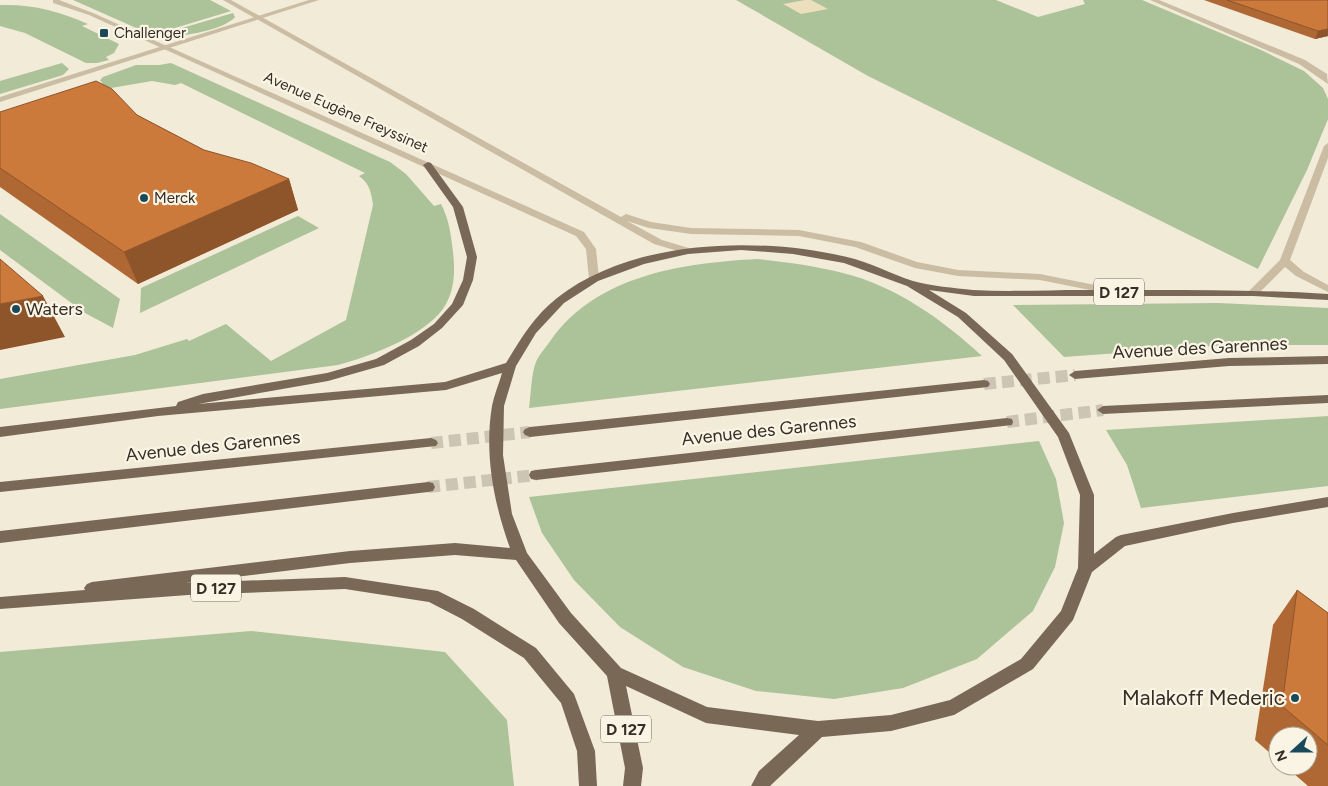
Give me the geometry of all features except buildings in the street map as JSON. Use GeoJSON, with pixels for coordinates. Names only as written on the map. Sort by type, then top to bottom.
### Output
{"type":"FeatureCollection","features":[{"type":"Feature","properties":{"kind":"main road"},"geometry":{"type":"LineString","coordinates":[[158,412],[203,398],[328,377],[380,362],[415,343],[438,326],[457,305],[468,280],[472,257],[458,207],[428,166]]}},
{"type":"Feature","properties":{"kind":"main road"},"geometry":{"type":"LineString","coordinates":[[741,247],[793,251],[846,260],[910,284],[962,315],[1008,357],[1064,436],[1087,495],[1086,568],[1067,615],[1027,664],[954,707],[891,723],[818,729],[706,715],[614,673],[564,618],[520,555],[505,514],[496,455],[498,406],[510,366],[531,332],[560,302],[594,279],[642,261],[688,251],[741,247]]}},
{"type":"Feature","properties":{"kind":"main road","name":"D 127"},"geometry":{"type":"LineString","coordinates":[[910,284],[974,293],[1253,293],[1328,297]]}},
{"type":"Feature","properties":{"kind":"main road","name":"Avenue des Garennes"},"geometry":{"type":"LineString","coordinates":[[1075,375],[1228,362],[1328,360]]}},
{"type":"Feature","properties":{"kind":"main road"},"geometry":{"type":"LineString","coordinates":[[0,432],[158,412],[446,386],[510,366]]}},
{"type":"Feature","properties":{"kind":"main road","name":"Avenue des Garennes"},"geometry":{"type":"LineString","coordinates":[[530,432],[984,384]]}},
{"type":"Feature","properties":{"kind":"main road"},"geometry":{"type":"LineString","coordinates":[[1103,410],[1328,399]]}},
{"type":"Feature","properties":{"kind":"main road","name":"Avenue des Garennes"},"geometry":{"type":"LineString","coordinates":[[536,475],[1007,422]]}},
{"type":"Feature","properties":{"kind":"main road","name":"Avenue des Garennes"},"geometry":{"type":"LineString","coordinates":[[0,487],[430,443]]}},
{"type":"Feature","properties":{"kind":"main road"},"geometry":{"type":"LineString","coordinates":[[0,537],[428,487]]}},
{"type":"Feature","properties":{"kind":"main road"},"geometry":{"type":"LineString","coordinates":[[1086,568],[1121,541],[1233,518],[1328,502]]}},
{"type":"Feature","properties":{"kind":"main road"},"geometry":{"type":"LineString","coordinates":[[0,601],[350,557],[455,549],[520,555]]}},
{"type":"Feature","properties":{"kind":"main road","name":"D 127"},"geometry":{"type":"LineString","coordinates":[[0,601],[188,589],[345,583],[432,596],[468,614],[530,653],[568,699],[586,751],[588,786]]}},
{"type":"Feature","properties":{"kind":"main road","name":"D 127"},"geometry":{"type":"LineString","coordinates":[[614,673],[634,768],[632,786]]}},
{"type":"Feature","properties":{"kind":"main road"},"geometry":{"type":"LineString","coordinates":[[760,786],[765,777],[818,729]]}},
{"type":"Feature","properties":{"kind":"street","name":"Avenue Eugène Freyssinet"},"geometry":{"type":"LineString","coordinates":[[56,0],[55,2],[90,14],[580,234],[591,249],[594,279]]}},
{"type":"Feature","properties":{"kind":"street","name":"Avenue Eugène Freyssinet"},"geometry":{"type":"LineString","coordinates":[[226,0],[658,242],[688,251]]}},
{"type":"Feature","properties":{"kind":"street"},"geometry":{"type":"LineString","coordinates":[[0,100],[316,0]]}},
{"type":"Feature","properties":{"kind":"street"},"geometry":{"type":"LineString","coordinates":[[1153,0],[1271,48],[1302,62],[1327,78]]}},
{"type":"Feature","properties":{"kind":"street"},"geometry":{"type":"LineString","coordinates":[[1253,293],[1285,261],[1328,146]]}},
{"type":"Feature","properties":{"kind":"street"},"geometry":{"type":"LineString","coordinates":[[600,209],[649,224],[691,231],[746,230],[799,233],[858,244],[915,265],[958,273],[1040,277],[1115,292]]}},
{"type":"Feature","properties":{"kind":"street"},"geometry":{"type":"LineString","coordinates":[[1285,261],[1300,274],[1328,289]]}},
{"type":"Feature","properties":{"kind":"green space"},"geometry":{"type":"Polygon","coordinates":[[[73,0],[210,0],[231,11],[152,35],[73,0]]]}},
{"type":"Feature","properties":{"kind":"green space"},"geometry":{"type":"Polygon","coordinates":[[[736,0],[996,0],[1038,17],[1085,4],[1083,0],[1142,0],[1261,50],[1304,71],[1323,88],[1328,99],[1328,119],[1307,170],[1258,269],[868,76],[736,0]]]}},
{"type":"Feature","properties":{"kind":"green space"},"geometry":{"type":"Polygon","coordinates":[[[0,5],[34,7],[67,15],[88,24],[82,26],[119,44],[114,53],[106,57],[109,60],[86,63],[25,33],[0,26],[0,5]]]}},
{"type":"Feature","properties":{"kind":"green space"},"geometry":{"type":"Polygon","coordinates":[[[233,13],[235,17],[229,22],[209,30],[185,35],[155,36],[233,13]]]}},
{"type":"Feature","properties":{"kind":"green space"},"geometry":{"type":"Polygon","coordinates":[[[62,63],[69,69],[63,75],[0,94],[0,81],[62,63]]]}},
{"type":"Feature","properties":{"kind":"green space"},"geometry":{"type":"Polygon","coordinates":[[[171,63],[390,162],[406,174],[434,206],[441,204],[446,215],[454,265],[453,285],[449,298],[438,315],[413,334],[382,350],[338,365],[0,409],[0,379],[135,355],[187,339],[189,341],[226,324],[271,361],[346,320],[373,205],[372,196],[366,182],[359,176],[365,173],[181,83],[175,85],[152,81],[111,88],[105,87],[100,80],[103,77],[136,65],[171,63]]]}},
{"type":"Feature","properties":{"kind":"green space"},"geometry":{"type":"Polygon","coordinates":[[[0,214],[120,299],[113,328],[85,313],[0,250],[0,214]]]}},
{"type":"Feature","properties":{"kind":"green space"},"geometry":{"type":"Polygon","coordinates":[[[298,216],[319,228],[140,313],[141,288],[298,216]]]}},
{"type":"Feature","properties":{"kind":"green space"},"geometry":{"type":"Polygon","coordinates":[[[757,259],[800,264],[843,273],[882,286],[935,317],[982,356],[529,408],[536,362],[551,340],[570,318],[592,300],[617,287],[671,269],[700,264],[757,259]]]}},
{"type":"Feature","properties":{"kind":"green space"},"geometry":{"type":"Polygon","coordinates":[[[1218,303],[1328,308],[1328,345],[1228,345],[1064,357],[1013,305],[1218,303]]]}},
{"type":"Feature","properties":{"kind":"green space"},"geometry":{"type":"Polygon","coordinates":[[[1328,416],[1328,486],[1141,508],[1127,465],[1106,430],[1328,416]]]}},
{"type":"Feature","properties":{"kind":"green space"},"geometry":{"type":"Polygon","coordinates":[[[1039,441],[1056,479],[1064,523],[1055,567],[1033,611],[977,659],[903,688],[834,699],[756,691],[683,667],[620,627],[574,580],[542,533],[529,497],[1039,441]]]}},
{"type":"Feature","properties":{"kind":"green space"},"geometry":{"type":"Polygon","coordinates":[[[251,631],[445,652],[507,720],[514,786],[0,786],[0,652],[251,631]]]}},
{"type":"Feature","properties":{"kind":"shaded area"},"geometry":{"type":"Polygon","coordinates":[[[811,0],[828,9],[801,14],[783,4],[811,0]]]}},
{"type":"Feature","properties":{"kind":"tunnel"},"geometry":{"type":"LineString","coordinates":[[984,384],[1075,375]]}},
{"type":"Feature","properties":{"kind":"tunnel"},"geometry":{"type":"LineString","coordinates":[[1007,422],[1103,410]]}},
{"type":"Feature","properties":{"kind":"tunnel"},"geometry":{"type":"LineString","coordinates":[[431,443],[530,432]]}},
{"type":"Feature","properties":{"kind":"tunnel"},"geometry":{"type":"LineString","coordinates":[[428,487],[536,475]]}},
{"type":"Feature","properties":{"kind":"place","name":"Challenger"},"geometry":{"type":"Point","coordinates":[104,33]}},
{"type":"Feature","properties":{"kind":"place","name":"Merck"},"geometry":{"type":"Point","coordinates":[144,198]}},
{"type":"Feature","properties":{"kind":"place","name":"Waters"},"geometry":{"type":"Point","coordinates":[16,309]}},
{"type":"Feature","properties":{"kind":"place","name":"Malakoff Mederic"},"geometry":{"type":"Point","coordinates":[1295,698]}}]}
